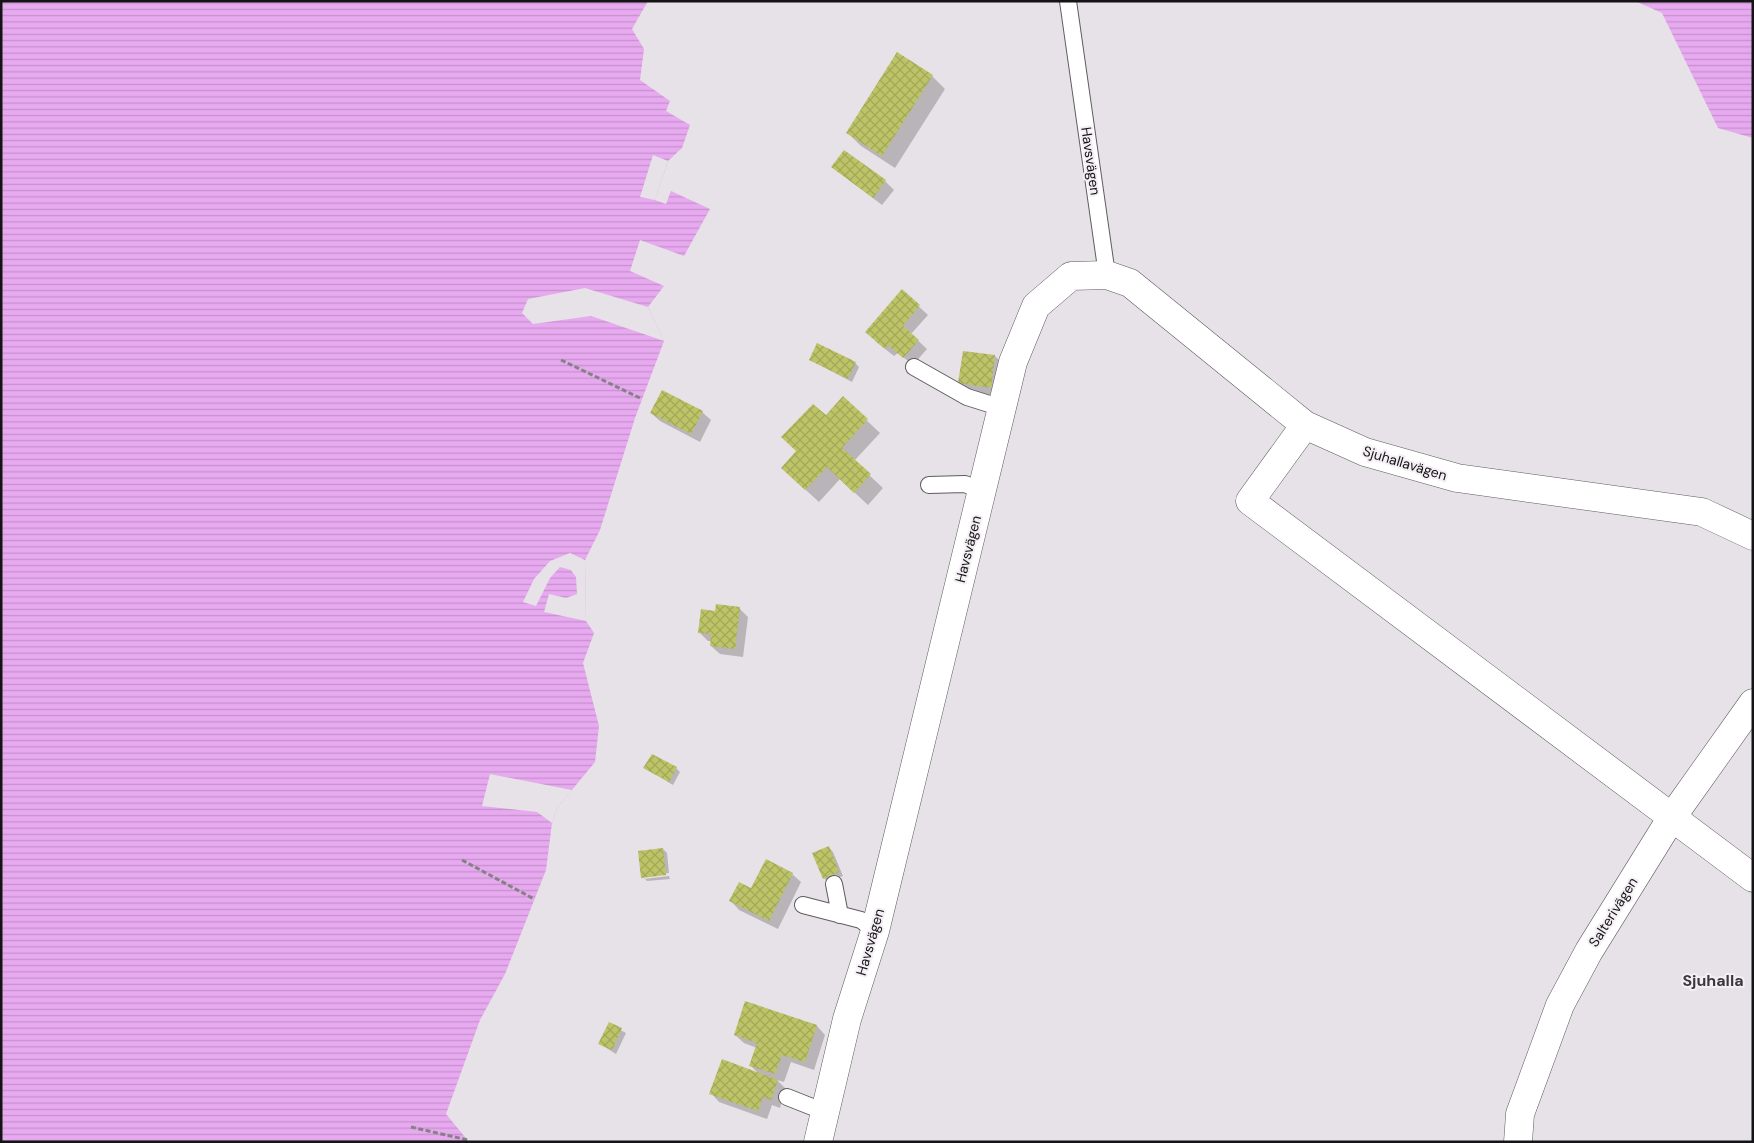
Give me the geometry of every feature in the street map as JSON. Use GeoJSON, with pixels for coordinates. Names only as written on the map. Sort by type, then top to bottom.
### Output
{"type":"FeatureCollection","features":[{"type":"Feature","properties":{"kind":"street","name":"Havsvägen"},"geometry":{"type":"LineString","coordinates":[[818,1142],[847,1019],[875,931],[1013,362],[1036,306],[1071,276],[1107,275]]}},
{"type":"Feature","properties":{"kind":"street","name":"Sjuhallavägen"},"geometry":{"type":"LineString","coordinates":[[1107,275],[1130,283],[1306,425],[1365,452],[1457,478],[1702,512],[1753,536]]}},
{"type":"Feature","properties":{"kind":"street"},"geometry":{"type":"LineString","coordinates":[[1306,425],[1250,502],[1753,878]]}},
{"type":"Feature","properties":{"kind":"street","name":"Salterivägen"},"geometry":{"type":"LineString","coordinates":[[1518,1142],[1520,1114],[1560,1005],[1589,951],[1672,817],[1753,703]]}},
{"type":"Feature","properties":{"kind":"lane","name":"Havsvägen"},"geometry":{"type":"LineString","coordinates":[[1068,1],[1107,275]]}},
{"type":"Feature","properties":{"kind":"lane"},"geometry":{"type":"LineString","coordinates":[[914,367],[967,397],[1002,408]]}},
{"type":"Feature","properties":{"kind":"lane"},"geometry":{"type":"LineString","coordinates":[[929,485],[965,484],[982,491]]}},
{"type":"Feature","properties":{"kind":"lane"},"geometry":{"type":"LineString","coordinates":[[834,884],[840,915]]}},
{"type":"Feature","properties":{"kind":"lane"},"geometry":{"type":"LineString","coordinates":[[803,905],[861,920],[875,931]]}},
{"type":"Feature","properties":{"kind":"lane"},"geometry":{"type":"LineString","coordinates":[[787,1097],[825,1112]]}},
{"type":"Feature","properties":{"kind":"path"},"geometry":{"type":"LineString","coordinates":[[561,360],[642,399]]}},
{"type":"Feature","properties":{"kind":"path"},"geometry":{"type":"LineString","coordinates":[[462,860],[534,899]]}},
{"type":"Feature","properties":{"kind":"path"},"geometry":{"type":"LineString","coordinates":[[411,1127],[468,1140]]}},
{"type":"Feature","properties":{"kind":"shaded area"},"geometry":{"type":"Polygon","coordinates":[[[1,1],[648,1],[632,29],[644,49],[640,80],[670,101],[666,111],[690,125],[682,148],[668,161],[655,200],[666,204],[671,191],[710,209],[684,256],[640,240],[630,271],[664,286],[648,307],[664,341],[635,418],[600,530],[585,560],[586,621],[594,633],[583,663],[599,726],[595,762],[557,808],[552,823],[546,870],[505,974],[480,1020],[446,1114],[469,1142],[1,1142],[1,1]]]}},
{"type":"Feature","properties":{"kind":"shaded area"},"geometry":{"type":"Polygon","coordinates":[[[1635,1],[1753,1],[1753,138],[1718,128],[1662,13],[1635,1]]]}},
{"type":"Feature","properties":{"kind":"pier"},"geometry":{"type":"Polygon","coordinates":[[[653,155],[668,161],[655,200],[640,197],[653,155]]]}},
{"type":"Feature","properties":{"kind":"pier"},"geometry":{"type":"Polygon","coordinates":[[[585,288],[648,307],[664,341],[591,316],[533,324],[522,313],[528,299],[585,288]]]}},
{"type":"Feature","properties":{"kind":"pier"},"geometry":{"type":"Polygon","coordinates":[[[570,553],[585,560],[586,621],[544,612],[549,594],[566,598],[577,594],[576,577],[571,570],[560,567],[550,578],[536,606],[523,602],[534,579],[550,561],[570,553]]]}},
{"type":"Feature","properties":{"kind":"pier"},"geometry":{"type":"Polygon","coordinates":[[[490,774],[572,790],[557,808],[552,823],[537,812],[482,806],[490,774]]]}},
{"type":"Feature","properties":{"kind":"building"},"geometry":{"type":"Polygon","coordinates":[[[897,52],[933,75],[882,156],[846,133],[897,52]]]}},
{"type":"Feature","properties":{"kind":"building"},"geometry":{"type":"Polygon","coordinates":[[[844,150],[886,180],[873,198],[831,167],[844,150]]]}},
{"type":"Feature","properties":{"kind":"building"},"geometry":{"type":"Polygon","coordinates":[[[902,289],[920,305],[903,326],[919,340],[903,358],[888,345],[885,349],[865,332],[902,289]]]}},
{"type":"Feature","properties":{"kind":"building"},"geometry":{"type":"Polygon","coordinates":[[[817,343],[856,362],[848,379],[809,360],[817,343]]]}},
{"type":"Feature","properties":{"kind":"building"},"geometry":{"type":"Polygon","coordinates":[[[963,351],[995,355],[991,388],[958,383],[963,351]]]}},
{"type":"Feature","properties":{"kind":"building"},"geometry":{"type":"Polygon","coordinates":[[[662,390],[703,411],[691,434],[650,413],[662,390]]]}},
{"type":"Feature","properties":{"kind":"building"},"geometry":{"type":"Polygon","coordinates":[[[843,396],[868,419],[842,448],[871,474],[854,493],[827,467],[805,490],[781,468],[796,451],[781,437],[813,404],[826,415],[843,396]]]}},
{"type":"Feature","properties":{"kind":"building"},"geometry":{"type":"Polygon","coordinates":[[[716,604],[740,607],[735,649],[710,646],[711,634],[698,633],[701,609],[715,611],[716,604]]]}},
{"type":"Feature","properties":{"kind":"building"},"geometry":{"type":"Polygon","coordinates":[[[652,754],[677,767],[669,782],[643,768],[652,754]]]}},
{"type":"Feature","properties":{"kind":"building"},"geometry":{"type":"Polygon","coordinates":[[[829,846],[839,872],[823,879],[812,853],[829,846]]]}},
{"type":"Feature","properties":{"kind":"building"},"geometry":{"type":"Polygon","coordinates":[[[663,848],[666,875],[641,878],[638,851],[663,848]]]}},
{"type":"Feature","properties":{"kind":"building"},"geometry":{"type":"Polygon","coordinates":[[[766,859],[793,873],[769,921],[729,901],[739,882],[751,888],[766,859]]]}},
{"type":"Feature","properties":{"kind":"building"},"geometry":{"type":"Polygon","coordinates":[[[745,1001],[817,1025],[805,1062],[782,1055],[775,1074],[749,1066],[757,1043],[734,1035],[745,1001]]]}},
{"type":"Feature","properties":{"kind":"building"},"geometry":{"type":"Polygon","coordinates":[[[609,1022],[622,1028],[612,1050],[598,1044],[609,1022]]]}},
{"type":"Feature","properties":{"kind":"building"},"geometry":{"type":"Polygon","coordinates":[[[722,1059],[778,1080],[771,1100],[763,1097],[758,1111],[709,1094],[722,1059]]]}},
{"type":"Feature","properties":{"kind":"district","name":"Sjuhalla"},"geometry":{"type":"Point","coordinates":[1713,980]}}]}
